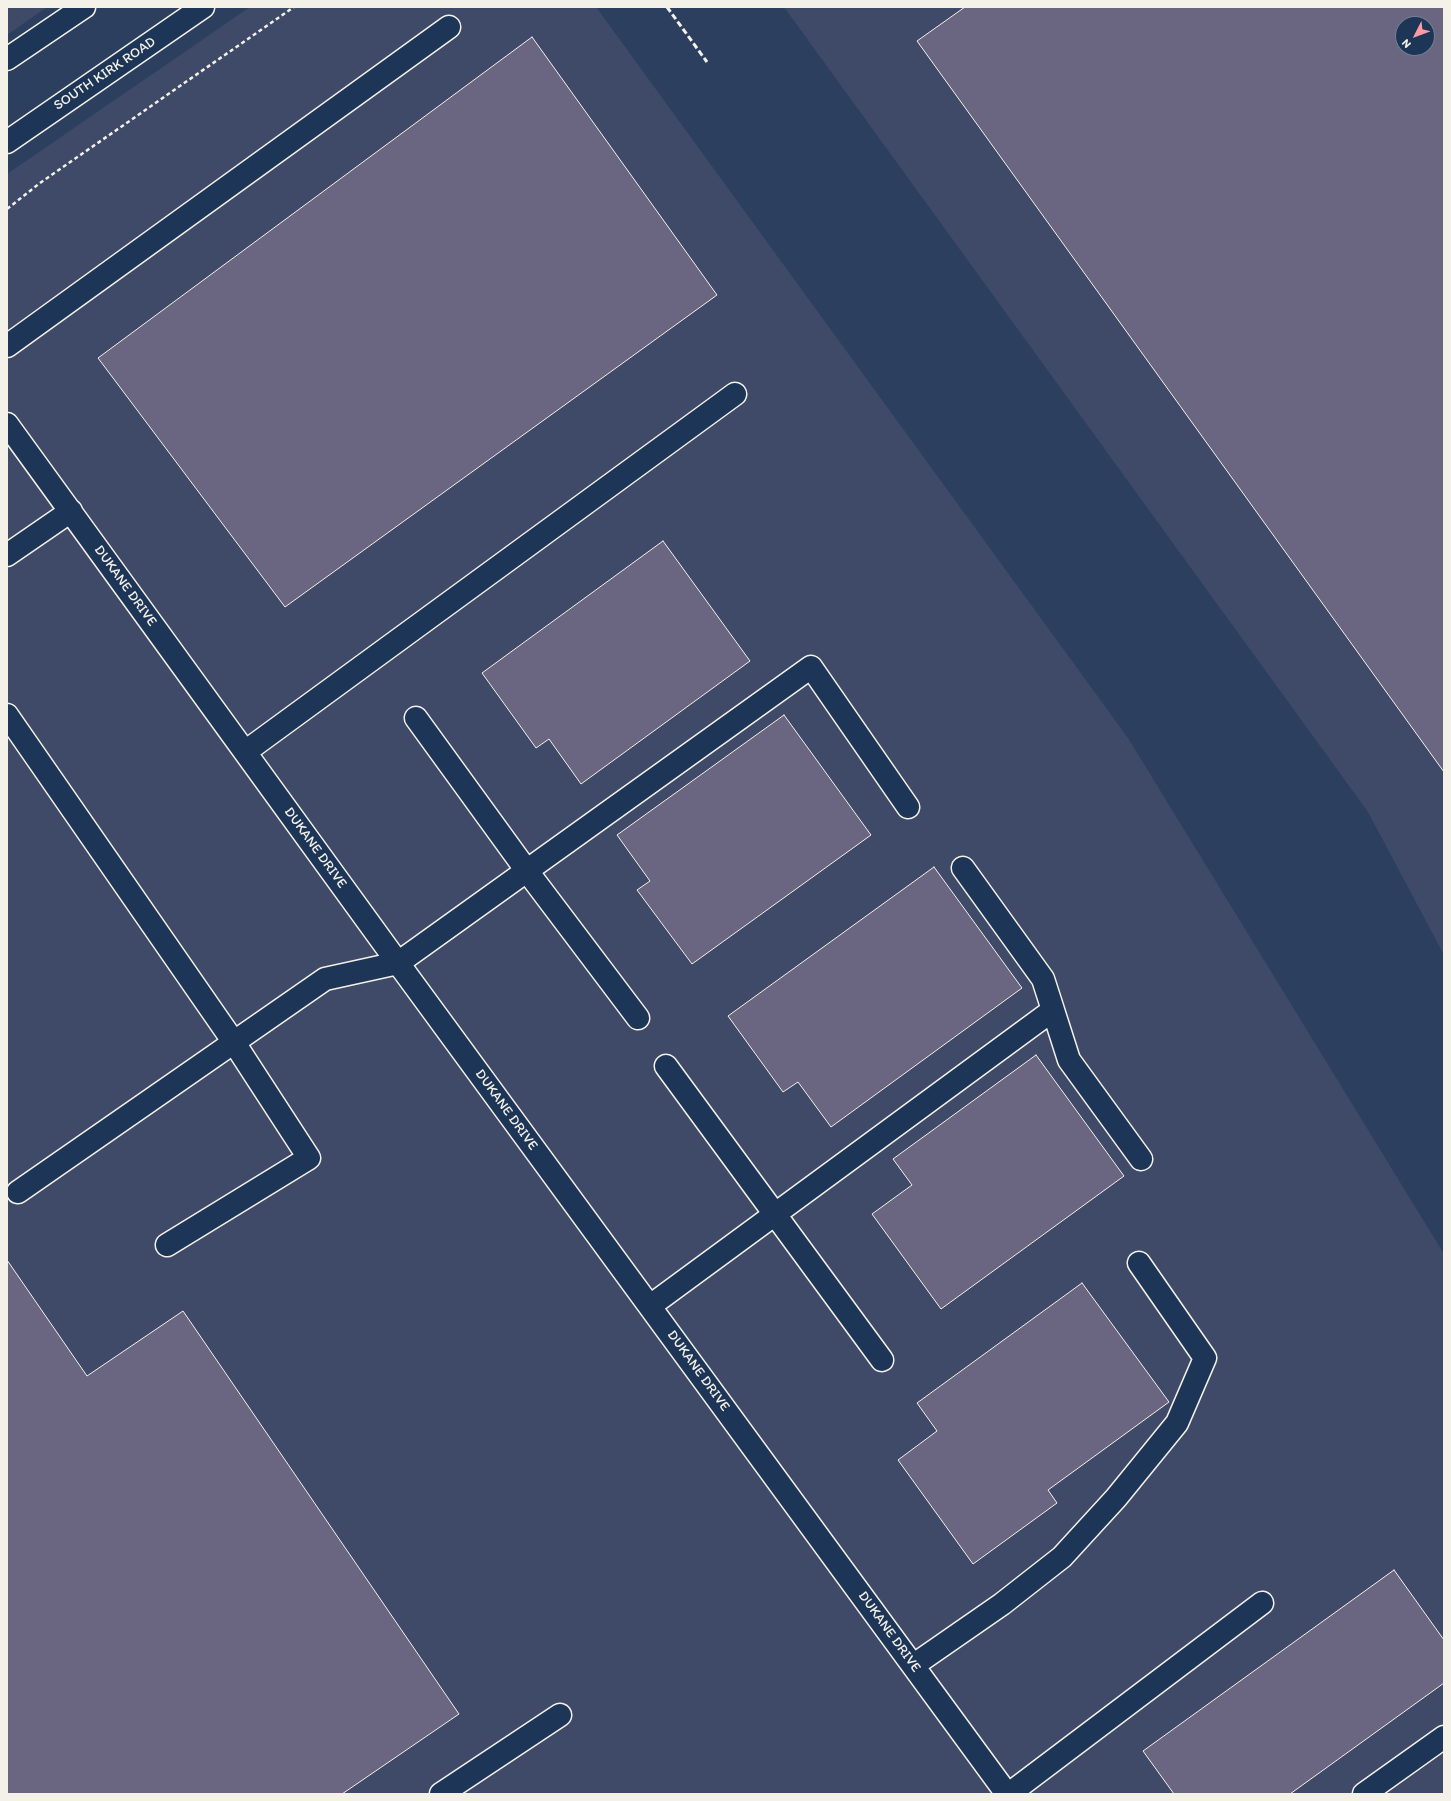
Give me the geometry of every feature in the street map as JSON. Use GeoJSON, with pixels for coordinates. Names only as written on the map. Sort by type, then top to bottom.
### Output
{"type":"FeatureCollection","features":[{"type":"Feature","properties":{"kind":"street"},"geometry":{"type":"LineString","coordinates":[[7,59],[84,7]]}},
{"type":"Feature","properties":{"kind":"street","name":"SOUTH KIRK ROAD"},"geometry":{"type":"LineString","coordinates":[[7,142],[204,7]]}},
{"type":"Feature","properties":{"kind":"street"},"geometry":{"type":"LineString","coordinates":[[7,346],[449,27]]}},
{"type":"Feature","properties":{"kind":"street"},"geometry":{"type":"LineString","coordinates":[[245,752],[735,394]]}},
{"type":"Feature","properties":{"kind":"street","name":"DUKANE DRIVE"},"geometry":{"type":"LineString","coordinates":[[7,424],[398,963],[1008,1794]]}},
{"type":"Feature","properties":{"kind":"street"},"geometry":{"type":"LineString","coordinates":[[7,555],[71,511]]}},
{"type":"Feature","properties":{"kind":"street"},"geometry":{"type":"LineString","coordinates":[[18,1192],[325,979],[398,963],[811,667],[908,807]]}},
{"type":"Feature","properties":{"kind":"street"},"geometry":{"type":"LineString","coordinates":[[7,715],[233,1042],[309,1158],[167,1245]]}},
{"type":"Feature","properties":{"kind":"street"},"geometry":{"type":"LineString","coordinates":[[416,718],[638,1018]]}},
{"type":"Feature","properties":{"kind":"street"},"geometry":{"type":"LineString","coordinates":[[963,868],[1043,979],[1069,1060],[1141,1159]]}},
{"type":"Feature","properties":{"kind":"street"},"geometry":{"type":"LineString","coordinates":[[650,1306],[1053,1010]]}},
{"type":"Feature","properties":{"kind":"street"},"geometry":{"type":"LineString","coordinates":[[666,1066],[882,1360]]}},
{"type":"Feature","properties":{"kind":"street"},"geometry":{"type":"LineString","coordinates":[[914,1665],[1002,1604],[1062,1557],[1116,1498],[1177,1423],[1205,1358],[1140,1263]]}},
{"type":"Feature","properties":{"kind":"street"},"geometry":{"type":"LineString","coordinates":[[1008,1794],[1262,1603]]}},
{"type":"Feature","properties":{"kind":"street"},"geometry":{"type":"LineString","coordinates":[[441,1794],[560,1715]]}},
{"type":"Feature","properties":{"kind":"street"},"geometry":{"type":"LineString","coordinates":[[1364,1794],[1444,1737]]}},
{"type":"Feature","properties":{"kind":"path"},"geometry":{"type":"LineString","coordinates":[[7,209],[52,174],[294,7]]}},
{"type":"Feature","properties":{"kind":"shaded area"},"geometry":{"type":"Polygon","coordinates":[[[7,7],[47,7],[7,35],[7,7]]]}},
{"type":"Feature","properties":{"kind":"shaded area"},"geometry":{"type":"Polygon","coordinates":[[[250,7],[596,7],[1128,738],[1444,1254],[1444,1794],[7,1794],[7,174],[250,7]]]}},
{"type":"Feature","properties":{"kind":"shaded area"},"geometry":{"type":"Polygon","coordinates":[[[784,7],[1444,7],[1444,955],[1368,812],[784,7]]]}},
{"type":"Feature","properties":{"kind":"building"},"geometry":{"type":"Polygon","coordinates":[[[965,7],[1444,7],[1444,772],[917,41],[965,7]]]}},
{"type":"Feature","properties":{"kind":"building"},"geometry":{"type":"Polygon","coordinates":[[[532,37],[717,295],[285,607],[98,358],[532,37]]]}},
{"type":"Feature","properties":{"kind":"building"},"geometry":{"type":"Polygon","coordinates":[[[663,541],[750,661],[581,784],[549,739],[536,748],[482,673],[663,541]]]}},
{"type":"Feature","properties":{"kind":"building"},"geometry":{"type":"Polygon","coordinates":[[[784,715],[871,835],[692,964],[637,890],[650,881],[617,835],[784,715]]]}},
{"type":"Feature","properties":{"kind":"building"},"geometry":{"type":"Polygon","coordinates":[[[934,867],[1022,988],[831,1127],[798,1082],[783,1092],[728,1016],[934,867]]]}},
{"type":"Feature","properties":{"kind":"building"},"geometry":{"type":"Polygon","coordinates":[[[1036,1055],[1124,1176],[941,1309],[872,1214],[912,1185],[893,1159],[1036,1055]]]}},
{"type":"Feature","properties":{"kind":"building"},"geometry":{"type":"Polygon","coordinates":[[[7,1260],[87,1376],[183,1311],[459,1714],[342,1794],[7,1794],[7,1260]]]}},
{"type":"Feature","properties":{"kind":"building"},"geometry":{"type":"Polygon","coordinates":[[[1082,1283],[1169,1402],[1048,1490],[1057,1503],[973,1564],[898,1460],[937,1431],[917,1403],[1082,1283]]]}},
{"type":"Feature","properties":{"kind":"building"},"geometry":{"type":"Polygon","coordinates":[[[1394,1570],[1444,1640],[1444,1683],[1290,1794],[1174,1794],[1143,1751],[1394,1570]]]}},
{"type":"Feature","properties":{"kind":"railway"},"geometry":{"type":"LineString","coordinates":[[667,7],[707,62]]}}]}
